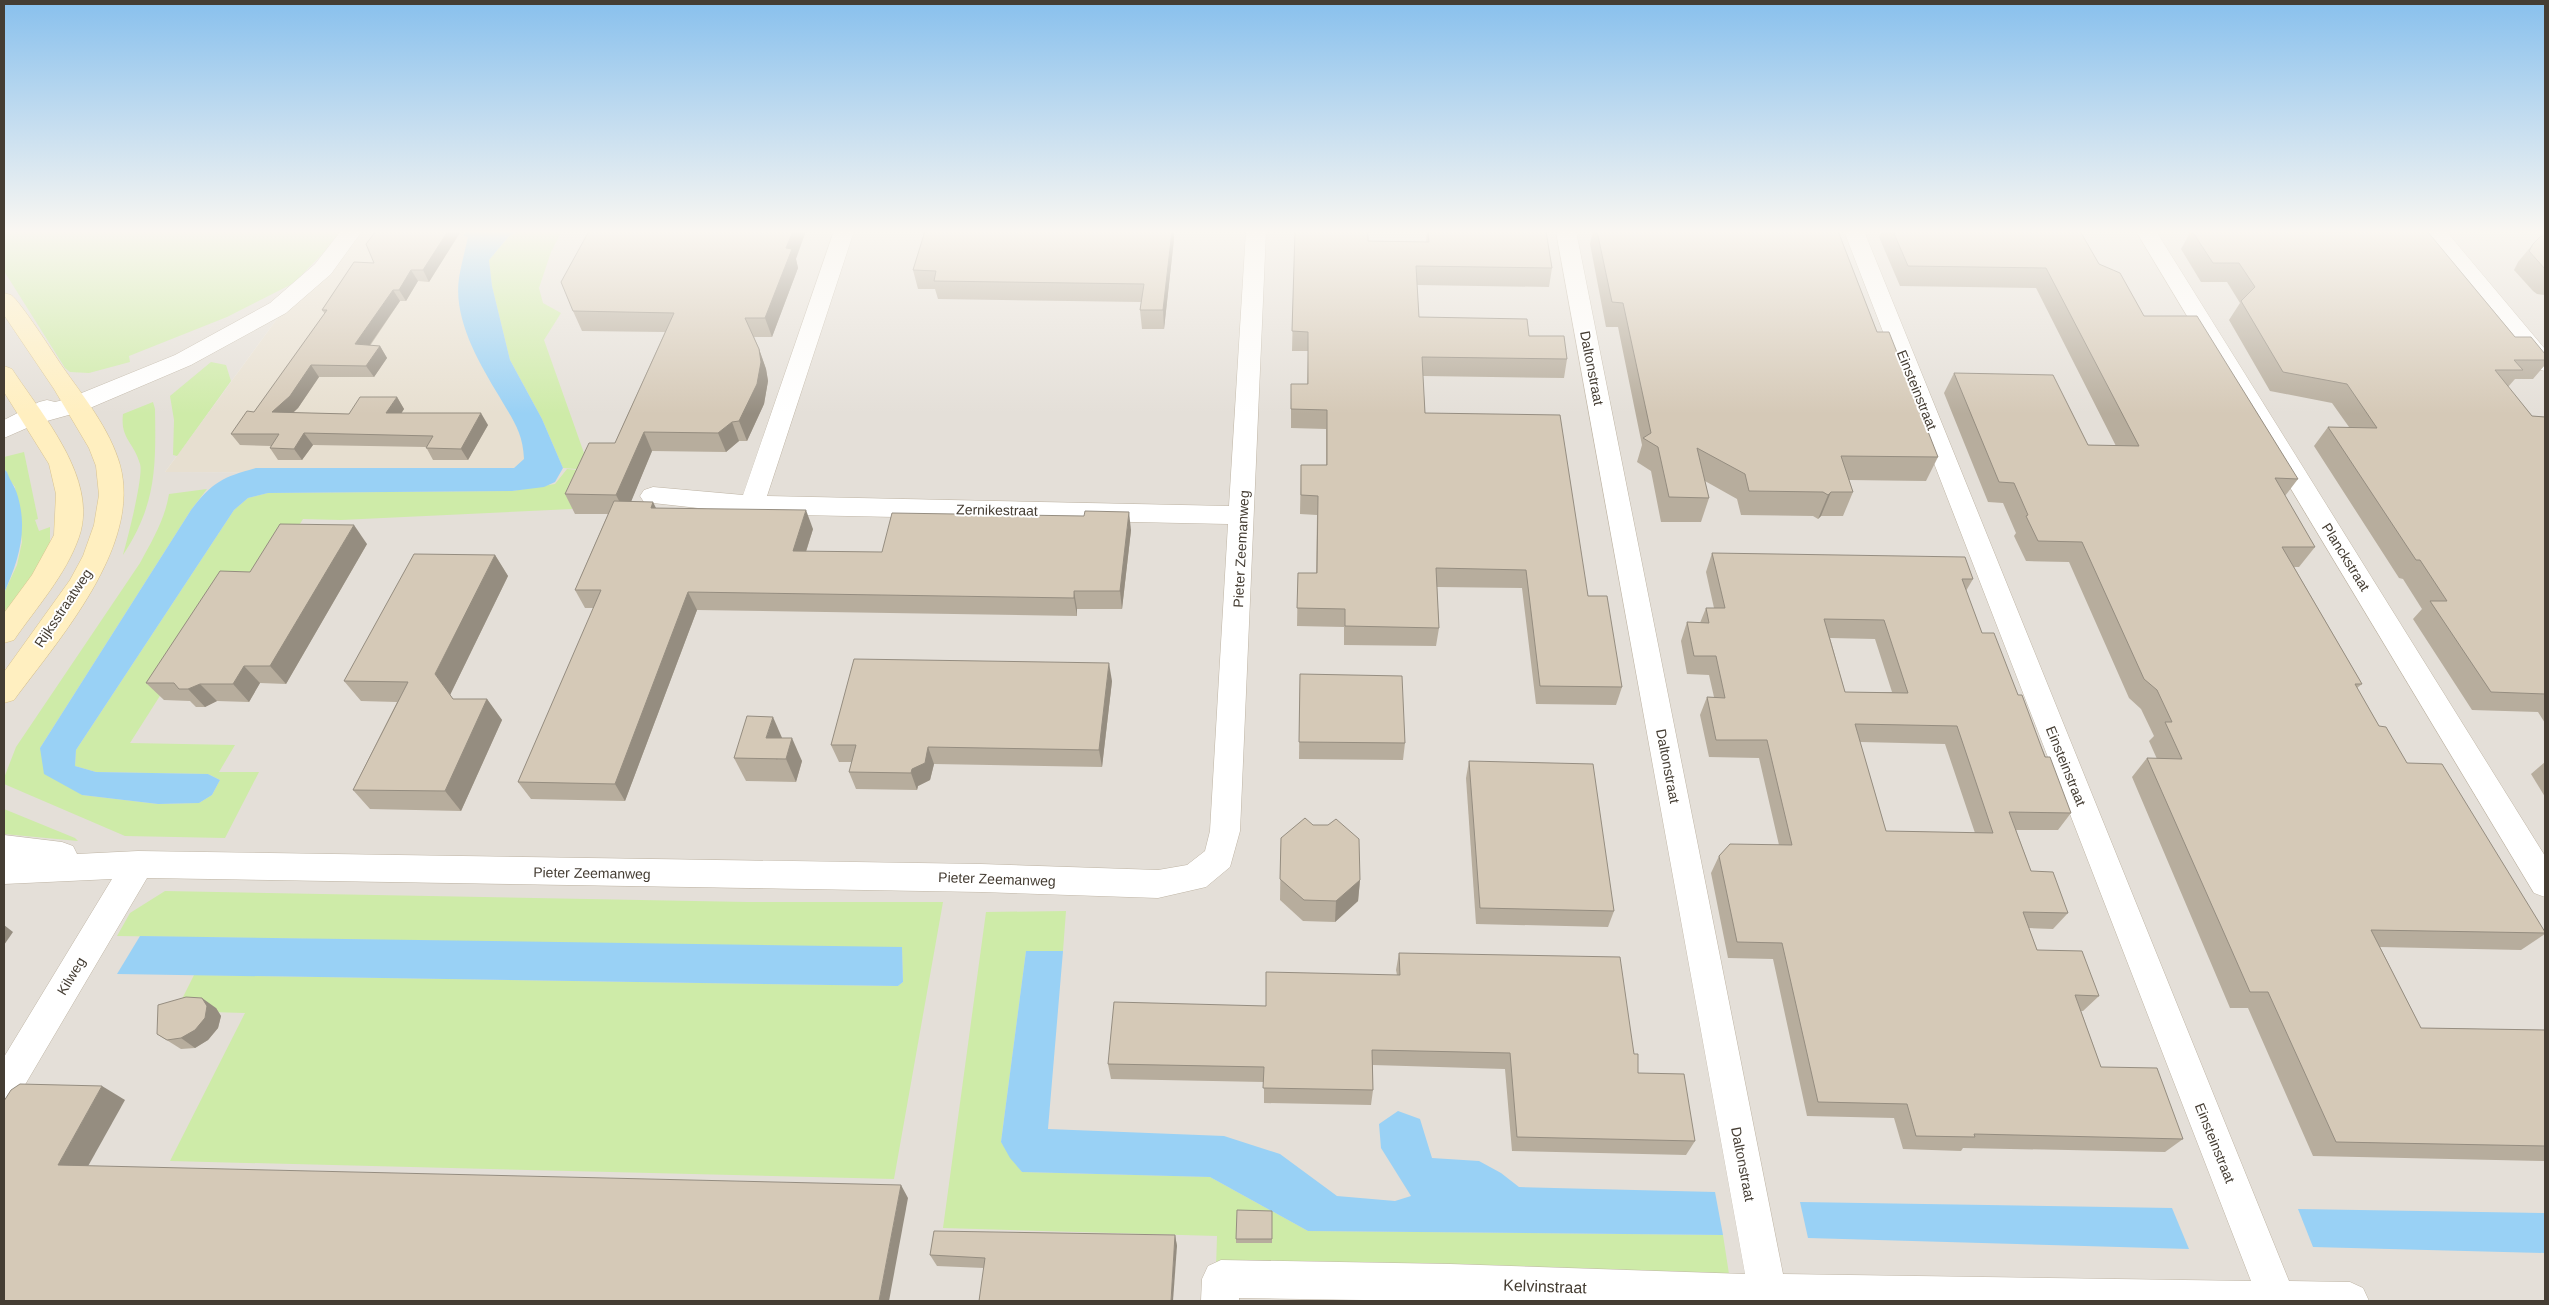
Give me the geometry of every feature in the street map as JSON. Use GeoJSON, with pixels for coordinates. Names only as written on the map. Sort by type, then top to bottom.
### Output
{"type":"FeatureCollection","features":[{"type":"Feature","properties":{"kind":"main road","name":"Rijksstraatweg"},"geometry":{"type":"LineString","coordinates":[[4,300],[44,353],[93,432],[108,466],[110,492],[109,518],[102,542],[83,582],[4,692]]}},
{"type":"Feature","properties":{"kind":"main road"},"geometry":{"type":"LineString","coordinates":[[4,374],[61,464],[69,494],[70,519],[61,550],[41,582],[4,633]]}},
{"type":"Feature","properties":{"kind":"street"},"geometry":{"type":"LineString","coordinates":[[4,430],[72,400],[184,360],[220,338],[278,308],[298,292]]}},
{"type":"Feature","properties":{"kind":"street"},"geometry":{"type":"LineString","coordinates":[[752,505],[824,292]]}},
{"type":"Feature","properties":{"kind":"street","name":"Pieter Zeemanweg"},"geometry":{"type":"LineString","coordinates":[[4,871],[138,864],[981,878],[1158,884],[1195,877],[1219,858],[1225,831],[1253,292]]}},
{"type":"Feature","properties":{"kind":"street","name":"Daltonstraat"},"geometry":{"type":"LineString","coordinates":[[1578,292],[1768,1297]]}},
{"type":"Feature","properties":{"kind":"street","name":"Einsteinstraat"},"geometry":{"type":"LineString","coordinates":[[1878,292],[2277,1300]]}},
{"type":"Feature","properties":{"kind":"street","name":"Planckstraat"},"geometry":{"type":"LineString","coordinates":[[2183,292],[2545,883]]}},
{"type":"Feature","properties":{"kind":"street"},"geometry":{"type":"LineString","coordinates":[[2485,292],[2545,364]]}},
{"type":"Feature","properties":{"kind":"street","name":"Zernikestraat"},"geometry":{"type":"LineString","coordinates":[[653,496],[752,505],[1243,515]]}},
{"type":"Feature","properties":{"kind":"street","name":"Pieter Zeemanweg"},"geometry":{"type":"LineString","coordinates":[[4,848],[138,864]]}},
{"type":"Feature","properties":{"kind":"street","name":"Kilweg"},"geometry":{"type":"LineString","coordinates":[[4,1088],[138,864]]}},
{"type":"Feature","properties":{"kind":"street","name":"Kelvinstraat"},"geometry":{"type":"LineString","coordinates":[[1220,1290],[1450,1283],[1768,1297],[2350,1301]]}},
{"type":"Feature","properties":{"kind":"shaded area"},"geometry":{"type":"Polygon","coordinates":[[[4,292],[297,292],[165,472],[533,473],[496,292],[2545,292],[2545,1301],[4,1301],[4,292]]]}},
{"type":"Feature","properties":{"kind":"shaded area"},"geometry":{"type":"Polygon","coordinates":[[[297,292],[497,292],[534,473],[165,472],[297,292]]]}},
{"type":"Feature","properties":{"kind":"green space"},"geometry":{"type":"Polygon","coordinates":[[[17,292],[276,292],[227,317],[129,356],[130,362],[89,373],[70,372],[65,368],[17,292]]]}},
{"type":"Feature","properties":{"kind":"green space"},"geometry":{"type":"Polygon","coordinates":[[[493,292],[540,292],[543,303],[561,313],[544,340],[590,470],[563,468],[542,419],[510,360],[493,292]]]}},
{"type":"Feature","properties":{"kind":"green space"},"geometry":{"type":"Polygon","coordinates":[[[211,362],[226,365],[231,381],[177,456],[173,455],[174,420],[170,396],[211,362]]]}},
{"type":"Feature","properties":{"kind":"green space"},"geometry":{"type":"Polygon","coordinates":[[[153,402],[155,409],[155,450],[152,485],[142,519],[123,555],[141,470],[137,457],[125,435],[123,414],[153,402]]]}},
{"type":"Feature","properties":{"kind":"green space"},"geometry":{"type":"Polygon","coordinates":[[[24,452],[38,519],[35,520],[39,531],[50,527],[50,544],[19,598],[4,618],[4,593],[17,565],[22,542],[15,487],[4,469],[4,457],[24,452]]]}},
{"type":"Feature","properties":{"kind":"green space"},"geometry":{"type":"Polygon","coordinates":[[[567,469],[588,471],[572,509],[341,520],[303,519],[258,591],[226,592],[130,743],[235,745],[219,772],[259,772],[225,838],[125,836],[4,784],[4,778],[16,747],[140,563],[161,521],[169,494],[207,489],[191,510],[40,748],[82,795],[158,804],[199,803],[212,795],[220,780],[208,774],[96,772],[75,766],[76,750],[234,510],[248,498],[268,493],[512,491],[555,484],[567,469]]]}},
{"type":"Feature","properties":{"kind":"green space"},"geometry":{"type":"Polygon","coordinates":[[[4,809],[75,838],[78,841],[4,834],[4,809]]]}},
{"type":"Feature","properties":{"kind":"green space"},"geometry":{"type":"Polygon","coordinates":[[[165,891],[747,902],[943,902],[894,1179],[170,1161],[245,1013],[176,1011],[194,975],[898,986],[903,982],[902,948],[117,936],[130,913],[165,891]]]}},
{"type":"Feature","properties":{"kind":"green space"},"geometry":{"type":"Polygon","coordinates":[[[1066,911],[1063,951],[1026,951],[1001,1142],[1022,1172],[1210,1177],[1308,1231],[1723,1235],[1731,1287],[1216,1268],[1217,1236],[943,1228],[986,912],[1066,911]]]}},
{"type":"Feature","properties":{"kind":"water"},"geometry":{"type":"Polygon","coordinates":[[[493,292],[510,360],[542,419],[563,468],[555,482],[544,487],[512,491],[268,493],[248,498],[234,510],[76,750],[75,766],[96,772],[208,774],[220,780],[212,795],[199,803],[158,804],[82,795],[44,774],[40,748],[191,510],[205,493],[219,482],[235,474],[256,468],[514,468],[524,459],[522,441],[516,426],[483,369],[469,340],[460,309],[458,293],[493,292]]]}},
{"type":"Feature","properties":{"kind":"water"},"geometry":{"type":"Polygon","coordinates":[[[4,469],[17,494],[21,510],[22,535],[17,558],[4,593],[4,469]]]}},
{"type":"Feature","properties":{"kind":"water"},"geometry":{"type":"Polygon","coordinates":[[[140,936],[902,947],[903,982],[898,986],[117,974],[140,936]]]}},
{"type":"Feature","properties":{"kind":"water"},"geometry":{"type":"Polygon","coordinates":[[[1026,951],[1063,951],[1048,1129],[1224,1136],[1280,1154],[1337,1196],[1395,1201],[1411,1196],[1381,1148],[1379,1124],[1398,1111],[1420,1119],[1432,1158],[1479,1161],[1501,1173],[1519,1187],[1715,1192],[1723,1235],[1308,1231],[1210,1177],[1022,1172],[1010,1158],[1001,1142],[1026,951]]]}},
{"type":"Feature","properties":{"kind":"water"},"geometry":{"type":"Polygon","coordinates":[[[1800,1202],[2172,1208],[2189,1249],[1808,1238],[1800,1202]]]}},
{"type":"Feature","properties":{"kind":"water"},"geometry":{"type":"Polygon","coordinates":[[[2298,1209],[2545,1213],[2545,1253],[2313,1247],[2298,1209]]]}},
{"type":"Feature","properties":{"kind":"building"},"geometry":{"type":"Polygon","coordinates":[[[334,292],[392,292],[355,344],[380,346],[366,366],[311,365],[290,396],[272,412],[349,414],[360,397],[397,397],[386,413],[481,413],[461,449],[426,448],[433,436],[304,433],[294,449],[270,448],[279,434],[231,434],[247,411],[254,412],[327,310],[322,310],[334,292]]]}},
{"type":"Feature","properties":{"kind":"building"},"geometry":{"type":"Polygon","coordinates":[[[565,292],[775,292],[765,318],[745,318],[759,349],[761,362],[757,384],[739,421],[732,422],[718,433],[644,432],[616,495],[565,494],[589,443],[615,443],[674,313],[573,311],[565,292]]]}},
{"type":"Feature","properties":{"kind":"building"},"geometry":{"type":"Polygon","coordinates":[[[1143,292],[1165,292],[1163,310],[1140,310],[1143,292]]]}},
{"type":"Feature","properties":{"kind":"building"},"geometry":{"type":"Polygon","coordinates":[[[1293,292],[1418,292],[1419,317],[1527,319],[1529,336],[1564,336],[1567,359],[1422,357],[1425,413],[1560,415],[1588,596],[1607,596],[1622,687],[1540,686],[1526,570],[1436,568],[1439,628],[1345,626],[1345,609],[1297,608],[1298,573],[1317,573],[1318,496],[1301,495],[1301,465],[1327,465],[1327,410],[1291,409],[1291,384],[1308,384],[1308,332],[1292,331],[1293,292]]]}},
{"type":"Feature","properties":{"kind":"building"},"geometry":{"type":"Polygon","coordinates":[[[1610,292],[1862,292],[1877,332],[1889,332],[1938,457],[1841,456],[1853,492],[1831,492],[1828,495],[1823,492],[1749,491],[1745,474],[1697,448],[1709,498],[1669,497],[1658,447],[1643,438],[1651,433],[1623,303],[1612,302],[1610,292]]]}},
{"type":"Feature","properties":{"kind":"building"},"geometry":{"type":"Polygon","coordinates":[[[2058,292],[2131,292],[2144,316],[2197,316],[2298,479],[2275,478],[2315,547],[2282,547],[2362,684],[2355,684],[2379,726],[2386,727],[2407,763],[2442,764],[2545,933],[2371,930],[2421,1028],[2545,1030],[2545,1146],[2336,1142],[2268,992],[2250,992],[2147,758],[2182,759],[2165,722],[2172,722],[2157,690],[2144,679],[2082,542],[2038,541],[2026,516],[2028,515],[2014,483],[1999,482],[1954,373],[2053,375],[2088,445],[2139,446],[2058,292]]]}},
{"type":"Feature","properties":{"kind":"building"},"geometry":{"type":"Polygon","coordinates":[[[2250,292],[2478,292],[2515,337],[2531,337],[2545,354],[2545,360],[2514,360],[2523,370],[2495,370],[2532,416],[2545,417],[2545,694],[2491,692],[2430,601],[2447,601],[2420,560],[2416,560],[2328,427],[2377,428],[2347,384],[2283,372],[2241,301],[2250,292]]]}},
{"type":"Feature","properties":{"kind":"building"},"geometry":{"type":"Polygon","coordinates":[[[614,501],[653,502],[651,508],[806,510],[793,551],[882,552],[892,513],[1084,516],[1085,511],[1129,512],[1120,591],[1074,591],[1074,598],[688,592],[615,784],[518,782],[601,590],[575,590],[614,501]]]}},
{"type":"Feature","properties":{"kind":"building"},"geometry":{"type":"Polygon","coordinates":[[[280,524],[354,525],[270,666],[244,666],[233,684],[200,684],[188,689],[179,689],[174,683],[146,683],[220,571],[250,572],[280,524]]]}},
{"type":"Feature","properties":{"kind":"building"},"geometry":{"type":"Polygon","coordinates":[[[1712,553],[1965,557],[1973,579],[1962,579],[1982,633],[1994,633],[2018,695],[2022,695],[2045,757],[2050,757],[2071,813],[2009,812],[2031,871],[2053,872],[2068,913],[2023,912],[2037,950],[2082,951],[2099,996],[2075,995],[2101,1067],[2157,1068],[2183,1139],[1974,1134],[1975,1137],[1916,1136],[1907,1104],[1818,1102],[1782,943],[1737,942],[1719,856],[1730,844],[1792,845],[1767,740],[1716,740],[1707,697],[1725,698],[1716,656],[1694,656],[1687,622],[1709,623],[1706,608],[1725,608],[1712,553]],[[1824,619],[1845,692],[1908,693],[1884,620],[1824,619]],[[1855,724],[1886,831],[1993,833],[1957,726],[1855,724]]]}},
{"type":"Feature","properties":{"kind":"building"},"geometry":{"type":"Polygon","coordinates":[[[414,554],[495,555],[435,674],[453,699],[487,699],[445,791],[353,790],[408,682],[344,681],[414,554]]]}},
{"type":"Feature","properties":{"kind":"building"},"geometry":{"type":"Polygon","coordinates":[[[854,659],[1109,663],[1099,750],[928,747],[925,763],[912,769],[911,773],[849,772],[856,745],[831,745],[854,659]]]}},
{"type":"Feature","properties":{"kind":"building"},"geometry":{"type":"Polygon","coordinates":[[[1300,674],[1402,676],[1405,743],[1299,742],[1300,674]]]}},
{"type":"Feature","properties":{"kind":"building"},"geometry":{"type":"Polygon","coordinates":[[[747,716],[773,717],[766,738],[792,738],[786,759],[734,758],[747,716]]]}},
{"type":"Feature","properties":{"kind":"building"},"geometry":{"type":"Polygon","coordinates":[[[1469,761],[1593,764],[1614,911],[1480,908],[1469,761]]]}},
{"type":"Feature","properties":{"kind":"building"},"geometry":{"type":"Polygon","coordinates":[[[1305,818],[1313,825],[1328,825],[1336,819],[1359,839],[1360,880],[1336,901],[1304,900],[1280,879],[1281,838],[1305,818]]]}},
{"type":"Feature","properties":{"kind":"building"},"geometry":{"type":"Polygon","coordinates":[[[1399,953],[1620,957],[1634,1054],[1638,1054],[1638,1073],[1684,1074],[1695,1141],[1517,1137],[1510,1053],[1372,1050],[1373,1090],[1263,1088],[1264,1067],[1108,1064],[1114,1002],[1266,1006],[1266,972],[1400,975],[1399,953]]]}},
{"type":"Feature","properties":{"kind":"building"},"geometry":{"type":"Polygon","coordinates":[[[186,997],[202,998],[207,1006],[205,1018],[195,1030],[181,1038],[167,1040],[157,1034],[158,1005],[186,997]]]}},
{"type":"Feature","properties":{"kind":"building"},"geometry":{"type":"Polygon","coordinates":[[[20,1084],[102,1086],[58,1165],[901,1185],[879,1301],[4,1301],[4,1101],[11,1090],[20,1084]]]}},
{"type":"Feature","properties":{"kind":"building"},"geometry":{"type":"Polygon","coordinates":[[[1237,1210],[1272,1211],[1272,1239],[1236,1239],[1237,1210]]]}},
{"type":"Feature","properties":{"kind":"building"},"geometry":{"type":"Polygon","coordinates":[[[934,1231],[1175,1235],[1171,1301],[979,1301],[985,1258],[930,1255],[934,1231]]]}}]}
